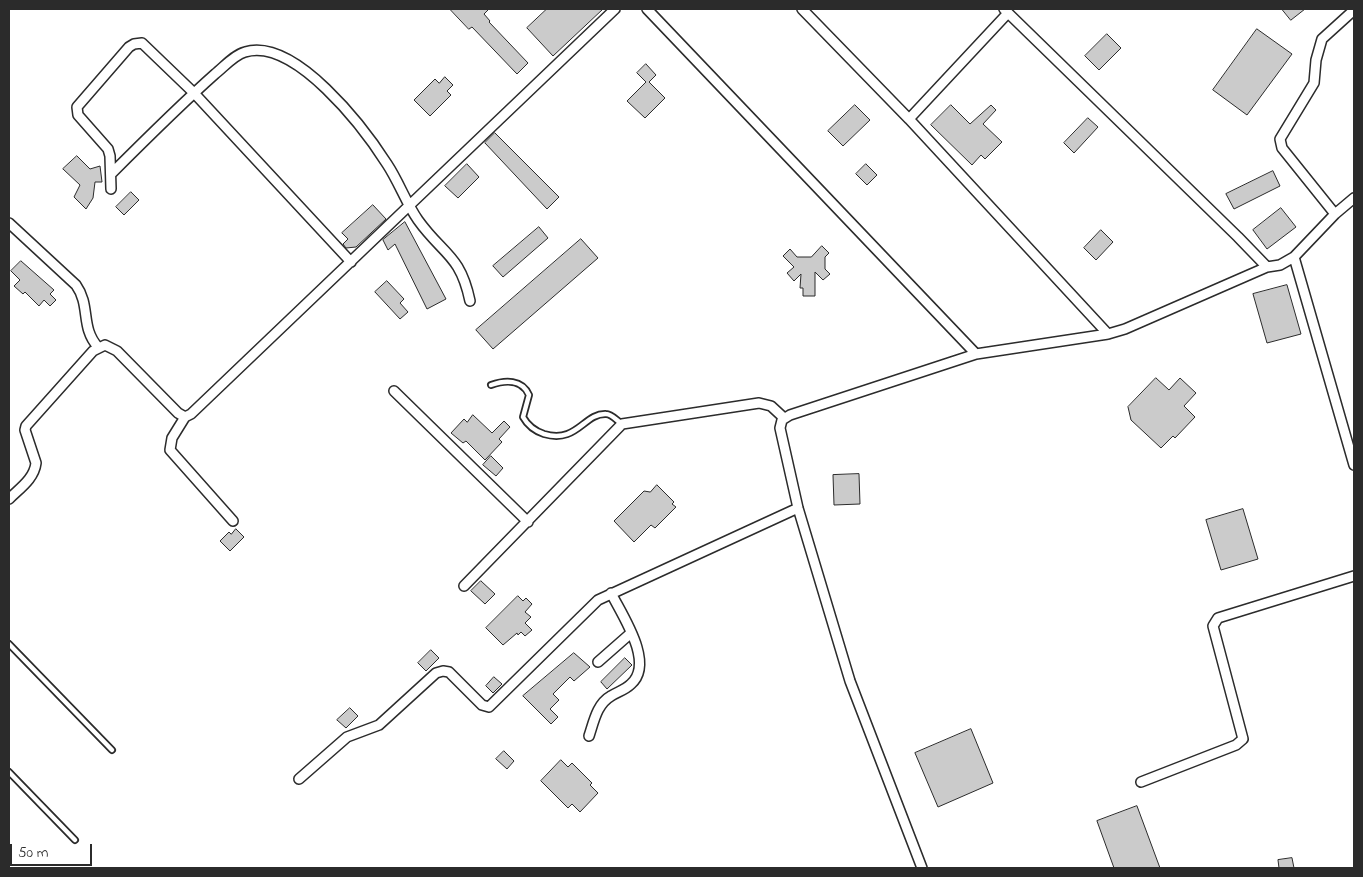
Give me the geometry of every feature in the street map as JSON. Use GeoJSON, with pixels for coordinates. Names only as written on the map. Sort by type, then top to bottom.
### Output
{"type":"FeatureCollection","features":[{"type":"Feature","properties":{"kind":"street"},"geometry":{"type":"LineString","coordinates":[[232,520],[170,450],[172,438],[185,417],[191,414],[615,9]]}},
{"type":"Feature","properties":{"kind":"street"},"geometry":{"type":"LineString","coordinates":[[647,9],[976,354]]}},
{"type":"Feature","properties":{"kind":"street"},"geometry":{"type":"LineString","coordinates":[[802,9],[909,119],[1108,334]]}},
{"type":"Feature","properties":{"kind":"street"},"geometry":{"type":"LineString","coordinates":[[1335,214],[1282,148],[1280,139],[1314,83],[1318,46],[1322,39],[1354,10]]}},
{"type":"Feature","properties":{"kind":"street"},"geometry":{"type":"LineString","coordinates":[[909,119],[1006,11],[1238,237],[1267,268]]}},
{"type":"Feature","properties":{"kind":"street"},"geometry":{"type":"LineString","coordinates":[[111,189],[108,149],[78,115],[76,107],[129,47],[138,43],[147,46],[194,93],[351,262]]}},
{"type":"Feature","properties":{"kind":"street"},"geometry":{"type":"LineString","coordinates":[[111,174],[194,93],[244,52],[269,51],[286,58],[314,80],[370,137],[424,228],[457,264],[464,276],[470,302]]}},
{"type":"Feature","properties":{"kind":"street"},"geometry":{"type":"LineString","coordinates":[[922,868],[850,681],[798,508],[780,428],[784,418],[976,354],[1108,334],[1125,329],[1267,268],[1280,265],[1294,257],[1335,214],[1354,198]]}},
{"type":"Feature","properties":{"kind":"street"},"geometry":{"type":"LineString","coordinates":[[9,222],[76,285],[84,298],[86,330],[98,347]]}},
{"type":"Feature","properties":{"kind":"street"},"geometry":{"type":"LineString","coordinates":[[1294,257],[1354,465]]}},
{"type":"Feature","properties":{"kind":"street"},"geometry":{"type":"LineString","coordinates":[[9,498],[30,478],[35,468],[36,462],[25,430],[26,426],[98,347],[105,345],[117,351],[178,413],[185,417]]}},
{"type":"Feature","properties":{"kind":"street"},"geometry":{"type":"LineString","coordinates":[[394,391],[528,522]]}},
{"type":"Feature","properties":{"kind":"street"},"geometry":{"type":"LineString","coordinates":[[464,586],[622,424],[759,403],[771,406],[784,418]]}},
{"type":"Feature","properties":{"kind":"street"},"geometry":{"type":"LineString","coordinates":[[299,779],[346,737],[379,725],[440,671],[449,672],[482,705],[489,707],[590,606],[611,593],[798,508]]}},
{"type":"Feature","properties":{"kind":"street"},"geometry":{"type":"LineString","coordinates":[[1141,782],[1236,745],[1243,740],[1213,626],[1218,618],[1354,576]]}},
{"type":"Feature","properties":{"kind":"street"},"geometry":{"type":"LineString","coordinates":[[589,736],[598,710],[603,702],[630,686],[640,669],[639,654],[631,633],[611,593]]}},
{"type":"Feature","properties":{"kind":"street"},"geometry":{"type":"LineString","coordinates":[[598,662],[631,633]]}},
{"type":"Feature","properties":{"kind":"lane"},"geometry":{"type":"LineString","coordinates":[[491,385],[507,380],[524,387],[529,395],[523,417],[533,429],[547,435],[568,434],[603,414],[611,415],[622,424]]}},
{"type":"Feature","properties":{"kind":"lane"},"geometry":{"type":"LineString","coordinates":[[9,644],[112,750]]}},
{"type":"Feature","properties":{"kind":"lane"},"geometry":{"type":"LineString","coordinates":[[9,772],[74,840]]}},
{"type":"Feature","properties":{"kind":"building"},"geometry":{"type":"Polygon","coordinates":[[[450,9],[489,9],[484,14],[489,22],[528,63],[517,74],[472,27],[469,29],[450,9]]]}},
{"type":"Feature","properties":{"kind":"building"},"geometry":{"type":"Polygon","coordinates":[[[547,9],[603,9],[553,56],[527,28],[547,9]]]}},
{"type":"Feature","properties":{"kind":"building"},"geometry":{"type":"Polygon","coordinates":[[[1282,9],[1305,9],[1291,20],[1282,9]]]}},
{"type":"Feature","properties":{"kind":"building"},"geometry":{"type":"Polygon","coordinates":[[[1257,29],[1292,54],[1247,115],[1213,90],[1257,29]]]}},
{"type":"Feature","properties":{"kind":"building"},"geometry":{"type":"Polygon","coordinates":[[[1107,34],[1121,48],[1099,70],[1085,56],[1107,34]]]}},
{"type":"Feature","properties":{"kind":"building"},"geometry":{"type":"Polygon","coordinates":[[[646,64],[656,75],[649,82],[665,98],[645,118],[627,101],[646,82],[637,73],[646,64]]]}},
{"type":"Feature","properties":{"kind":"building"},"geometry":{"type":"Polygon","coordinates":[[[445,77],[453,85],[447,91],[451,95],[430,116],[414,100],[435,79],[439,83],[445,77]]]}},
{"type":"Feature","properties":{"kind":"building"},"geometry":{"type":"Polygon","coordinates":[[[855,105],[870,120],[843,146],[828,131],[855,105]]]}},
{"type":"Feature","properties":{"kind":"building"},"geometry":{"type":"Polygon","coordinates":[[[951,105],[970,124],[991,105],[996,110],[983,124],[1002,142],[985,159],[981,155],[972,165],[931,125],[951,105]]]}},
{"type":"Feature","properties":{"kind":"building"},"geometry":{"type":"Polygon","coordinates":[[[1088,118],[1098,127],[1074,153],[1064,143],[1088,118]]]}},
{"type":"Feature","properties":{"kind":"building"},"geometry":{"type":"Polygon","coordinates":[[[495,133],[559,197],[547,209],[485,143],[495,133]]]}},
{"type":"Feature","properties":{"kind":"building"},"geometry":{"type":"Polygon","coordinates":[[[77,156],[90,169],[100,166],[102,182],[95,182],[93,198],[86,209],[74,197],[80,185],[63,169],[77,156]]]}},
{"type":"Feature","properties":{"kind":"building"},"geometry":{"type":"Polygon","coordinates":[[[467,164],[479,177],[458,198],[445,186],[467,164]]]}},
{"type":"Feature","properties":{"kind":"building"},"geometry":{"type":"Polygon","coordinates":[[[866,164],[877,175],[867,185],[856,174],[866,164]]]}},
{"type":"Feature","properties":{"kind":"building"},"geometry":{"type":"Polygon","coordinates":[[[1273,171],[1280,186],[1234,209],[1226,194],[1273,171]]]}},
{"type":"Feature","properties":{"kind":"building"},"geometry":{"type":"Polygon","coordinates":[[[131,192],[139,200],[124,215],[116,207],[131,192]]]}},
{"type":"Feature","properties":{"kind":"building"},"geometry":{"type":"Polygon","coordinates":[[[373,205],[386,219],[356,247],[346,248],[343,244],[348,239],[342,233],[373,205]]]}},
{"type":"Feature","properties":{"kind":"building"},"geometry":{"type":"Polygon","coordinates":[[[1281,208],[1296,227],[1267,249],[1253,230],[1281,208]]]}},
{"type":"Feature","properties":{"kind":"building"},"geometry":{"type":"Polygon","coordinates":[[[405,222],[446,299],[427,309],[395,244],[388,250],[383,240],[405,222]]]}},
{"type":"Feature","properties":{"kind":"building"},"geometry":{"type":"Polygon","coordinates":[[[539,227],[548,238],[503,277],[493,266],[539,227]]]}},
{"type":"Feature","properties":{"kind":"building"},"geometry":{"type":"Polygon","coordinates":[[[1101,230],[1113,242],[1096,260],[1084,248],[1101,230]]]}},
{"type":"Feature","properties":{"kind":"building"},"geometry":{"type":"Polygon","coordinates":[[[581,239],[598,258],[493,349],[476,330],[581,239]]]}},
{"type":"Feature","properties":{"kind":"building"},"geometry":{"type":"Polygon","coordinates":[[[822,246],[829,253],[825,257],[825,269],[830,274],[823,280],[815,272],[815,296],[803,296],[803,288],[800,288],[801,274],[794,281],[787,273],[794,267],[783,256],[790,249],[797,257],[811,257],[822,246]]]}},
{"type":"Feature","properties":{"kind":"building"},"geometry":{"type":"Polygon","coordinates":[[[21,261],[54,290],[50,294],[56,300],[50,306],[44,300],[39,306],[25,292],[23,294],[14,286],[20,280],[11,271],[21,261]]]}},
{"type":"Feature","properties":{"kind":"building"},"geometry":{"type":"Polygon","coordinates":[[[387,281],[404,299],[400,303],[408,312],[400,319],[375,292],[387,281]]]}},
{"type":"Feature","properties":{"kind":"building"},"geometry":{"type":"Polygon","coordinates":[[[1287,285],[1301,334],[1267,343],[1253,294],[1287,285]]]}},
{"type":"Feature","properties":{"kind":"building"},"geometry":{"type":"Polygon","coordinates":[[[1156,378],[1169,390],[1180,378],[1196,393],[1184,406],[1195,417],[1175,438],[1173,436],[1161,448],[1131,420],[1128,407],[1156,378]]]}},
{"type":"Feature","properties":{"kind":"building"},"geometry":{"type":"Polygon","coordinates":[[[473,415],[492,433],[504,421],[510,427],[499,439],[502,442],[485,460],[466,441],[463,443],[451,433],[464,419],[467,422],[473,415]]]}},
{"type":"Feature","properties":{"kind":"building"},"geometry":{"type":"Polygon","coordinates":[[[491,456],[503,468],[496,476],[483,465],[491,456]]]}},
{"type":"Feature","properties":{"kind":"building"},"geometry":{"type":"Polygon","coordinates":[[[859,474],[860,504],[834,505],[833,475],[859,474]]]}},
{"type":"Feature","properties":{"kind":"building"},"geometry":{"type":"Polygon","coordinates":[[[657,485],[674,502],[672,504],[676,507],[655,528],[651,525],[634,542],[614,521],[644,491],[650,492],[657,485]]]}},
{"type":"Feature","properties":{"kind":"building"},"geometry":{"type":"Polygon","coordinates":[[[1243,509],[1258,559],[1221,570],[1206,520],[1243,509]]]}},
{"type":"Feature","properties":{"kind":"building"},"geometry":{"type":"Polygon","coordinates":[[[236,529],[244,537],[230,551],[220,541],[229,532],[231,534],[236,529]]]}},
{"type":"Feature","properties":{"kind":"building"},"geometry":{"type":"Polygon","coordinates":[[[481,581],[495,594],[485,604],[471,591],[481,581]]]}},
{"type":"Feature","properties":{"kind":"building"},"geometry":{"type":"Polygon","coordinates":[[[518,596],[523,601],[526,598],[532,604],[525,612],[531,617],[525,623],[532,630],[525,636],[521,632],[518,635],[517,633],[503,645],[486,628],[518,596]]]}},
{"type":"Feature","properties":{"kind":"building"},"geometry":{"type":"Polygon","coordinates":[[[431,650],[439,658],[426,671],[418,663],[431,650]]]}},
{"type":"Feature","properties":{"kind":"building"},"geometry":{"type":"Polygon","coordinates":[[[574,653],[590,667],[574,681],[570,677],[553,694],[559,700],[550,709],[558,717],[551,724],[523,696],[574,653]]]}},
{"type":"Feature","properties":{"kind":"building"},"geometry":{"type":"Polygon","coordinates":[[[625,658],[632,665],[607,689],[601,682],[625,658]]]}},
{"type":"Feature","properties":{"kind":"building"},"geometry":{"type":"Polygon","coordinates":[[[494,677],[502,684],[493,693],[486,686],[494,677]]]}},
{"type":"Feature","properties":{"kind":"building"},"geometry":{"type":"Polygon","coordinates":[[[350,708],[358,716],[346,728],[337,720],[350,708]]]}},
{"type":"Feature","properties":{"kind":"building"},"geometry":{"type":"Polygon","coordinates":[[[971,729],[993,783],[938,807],[915,753],[971,729]]]}},
{"type":"Feature","properties":{"kind":"building"},"geometry":{"type":"Polygon","coordinates":[[[504,751],[514,761],[507,769],[496,759],[504,751]]]}},
{"type":"Feature","properties":{"kind":"building"},"geometry":{"type":"Polygon","coordinates":[[[561,760],[568,767],[572,763],[592,783],[590,785],[598,793],[580,812],[572,804],[568,808],[541,781],[561,760]]]}},
{"type":"Feature","properties":{"kind":"building"},"geometry":{"type":"Polygon","coordinates":[[[1137,806],[1160,868],[1114,868],[1097,821],[1137,806]]]}},
{"type":"Feature","properties":{"kind":"building"},"geometry":{"type":"Polygon","coordinates":[[[1292,858],[1294,868],[1279,868],[1278,860],[1292,858]]]}}]}
